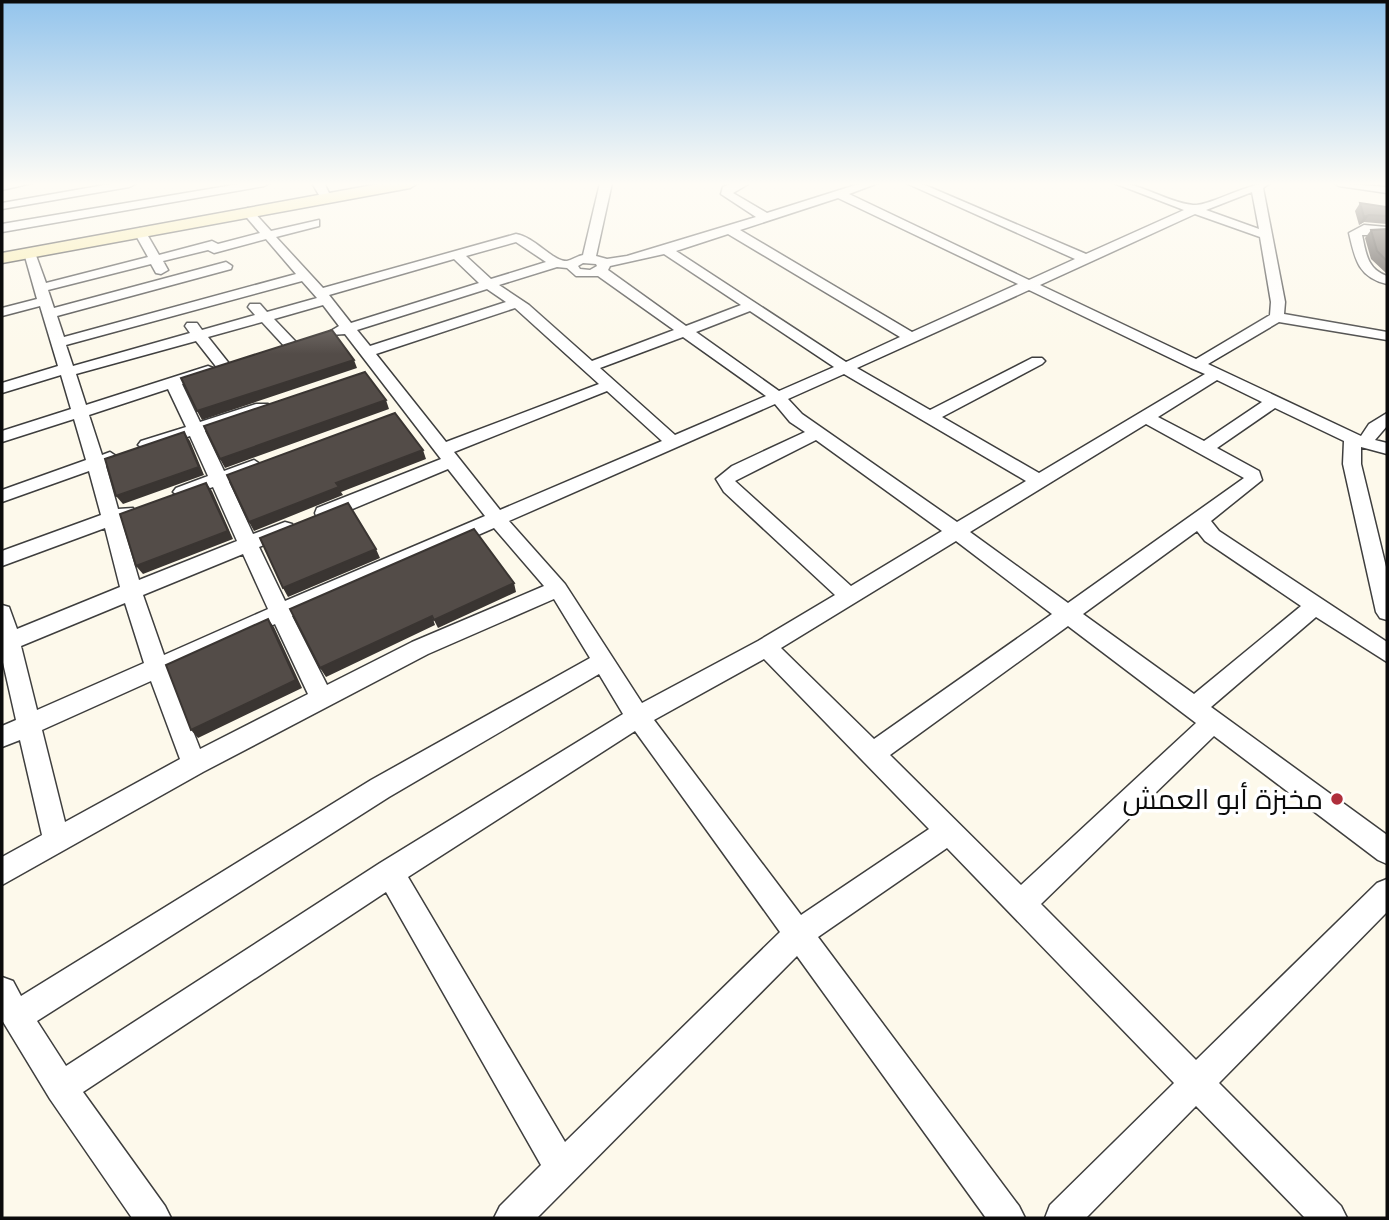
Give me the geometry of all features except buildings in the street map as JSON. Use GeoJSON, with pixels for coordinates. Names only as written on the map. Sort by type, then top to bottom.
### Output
{"type":"FeatureCollection","features":[{"type":"Feature","properties":{"kind":"main road"},"geometry":{"type":"LineString","coordinates":[[2,252],[62,240]]}},
{"type":"Feature","properties":{"kind":"main road"},"geometry":{"type":"LineString","coordinates":[[2,258],[99,240]]}},
{"type":"Feature","properties":{"kind":"street"},"geometry":{"type":"LineString","coordinates":[[2,437],[228,364],[197,335],[145,240]]}},
{"type":"Feature","properties":{"kind":"street"},"geometry":{"type":"LineString","coordinates":[[208,240],[262,317],[291,345]]}},
{"type":"Feature","properties":{"kind":"street"},"geometry":{"type":"LineString","coordinates":[[45,301],[155,259],[248,240]]}},
{"type":"Feature","properties":{"kind":"street"},"geometry":{"type":"LineString","coordinates":[[271,240],[323,297],[337,331],[369,365],[404,411],[448,456],[497,519],[558,589],[638,717],[1007,1218]]}},
{"type":"Feature","properties":{"kind":"street"},"geometry":{"type":"LineString","coordinates":[[2,388],[262,317],[457,255],[514,240]]}},
{"type":"Feature","properties":{"kind":"street"},"geometry":{"type":"LineString","coordinates":[[524,240],[563,264]]}},
{"type":"Feature","properties":{"kind":"street"},"geometry":{"type":"LineString","coordinates":[[598,264],[600,240]]}},
{"type":"Feature","properties":{"kind":"street"},"geometry":{"type":"LineString","coordinates":[[337,331],[487,283],[563,264],[598,264],[627,260],[696,240]]}},
{"type":"Feature","properties":{"kind":"street"},"geometry":{"type":"LineString","coordinates":[[747,240],[911,338]]}},
{"type":"Feature","properties":{"kind":"street"},"geometry":{"type":"LineString","coordinates":[[934,240],[1273,402],[1359,441],[1387,449]]}},
{"type":"Feature","properties":{"kind":"street"},"geometry":{"type":"LineString","coordinates":[[1041,240],[1088,260]]}},
{"type":"Feature","properties":{"kind":"street"},"geometry":{"type":"LineString","coordinates":[[2,737],[1131,240]]}},
{"type":"Feature","properties":{"kind":"street"},"geometry":{"type":"LineString","coordinates":[[1266,240],[1278,302],[1277,317]]}},
{"type":"Feature","properties":{"kind":"street"},"geometry":{"type":"LineString","coordinates":[[1357,240],[1368,273],[1387,280]]}},
{"type":"Feature","properties":{"kind":"street"},"geometry":{"type":"LineString","coordinates":[[666,250],[844,367],[1040,482]]}},
{"type":"Feature","properties":{"kind":"street"},"geometry":{"type":"LineString","coordinates":[[30,253],[113,518],[132,592],[194,764]]}},
{"type":"Feature","properties":{"kind":"street"},"geometry":{"type":"LineString","coordinates":[[457,255],[487,283],[517,303],[673,442]]}},
{"type":"Feature","properties":{"kind":"street"},"geometry":{"type":"LineString","coordinates":[[598,264],[682,331],[776,396],[796,418],[957,532],[1387,851]]}},
{"type":"Feature","properties":{"kind":"street"},"geometry":{"type":"LineString","coordinates":[[2,312],[45,301],[168,282],[304,276]]}},
{"type":"Feature","properties":{"kind":"street"},"geometry":{"type":"LineString","coordinates":[[58,343],[183,309],[235,279]]}},
{"type":"Feature","properties":{"kind":"street"},"geometry":{"type":"LineString","coordinates":[[369,365],[517,303]]}},
{"type":"Feature","properties":{"kind":"street"},"geometry":{"type":"LineString","coordinates":[[589,367],[752,306]]}},
{"type":"Feature","properties":{"kind":"street"},"geometry":{"type":"LineString","coordinates":[[1196,365],[1277,317],[1387,336]]}},
{"type":"Feature","properties":{"kind":"street"},"geometry":{"type":"LineString","coordinates":[[930,418],[1037,361]]}},
{"type":"Feature","properties":{"kind":"street"},"geometry":{"type":"LineString","coordinates":[[61,1088],[390,873],[638,717],[766,647],[1215,375]]}},
{"type":"Feature","properties":{"kind":"street"},"geometry":{"type":"LineString","coordinates":[[173,382],[250,543],[279,613],[322,699]]}},
{"type":"Feature","properties":{"kind":"street"},"geometry":{"type":"LineString","coordinates":[[5,643],[250,543],[609,385]]}},
{"type":"Feature","properties":{"kind":"street"},"geometry":{"type":"LineString","coordinates":[[1205,448],[1273,402]]}},
{"type":"Feature","properties":{"kind":"street"},"geometry":{"type":"LineString","coordinates":[[2,496],[274,403]]}},
{"type":"Feature","properties":{"kind":"street"},"geometry":{"type":"LineString","coordinates":[[871,755],[1253,480],[1253,475],[1243,468],[1146,417]]}},
{"type":"Feature","properties":{"kind":"street"},"geometry":{"type":"LineString","coordinates":[[1387,418],[1359,441],[1352,464],[1387,612]]}},
{"type":"Feature","properties":{"kind":"street"},"geometry":{"type":"LineString","coordinates":[[817,433],[737,470],[725,479],[730,488],[849,596]]}},
{"type":"Feature","properties":{"kind":"street"},"geometry":{"type":"LineString","coordinates":[[2,559],[270,460]]}},
{"type":"Feature","properties":{"kind":"street"},"geometry":{"type":"LineString","coordinates":[[1200,519],[1212,536],[1387,653]]}},
{"type":"Feature","properties":{"kind":"street"},"geometry":{"type":"LineString","coordinates":[[2,872],[194,764],[420,649],[558,589]]}},
{"type":"Feature","properties":{"kind":"street"},"geometry":{"type":"LineString","coordinates":[[1021,904],[1204,715],[1316,606]]}},
{"type":"Feature","properties":{"kind":"street"},"geometry":{"type":"LineString","coordinates":[[2,613],[5,643],[57,842]]}},
{"type":"Feature","properties":{"kind":"street"},"geometry":{"type":"LineString","coordinates":[[766,647],[1329,1218]]}},
{"type":"Feature","properties":{"kind":"street"},"geometry":{"type":"LineString","coordinates":[[153,1218],[61,1088],[9,1004],[268,856],[489,723],[604,661]]}},
{"type":"Feature","properties":{"kind":"street"},"geometry":{"type":"LineString","coordinates":[[512,1218],[798,934],[949,831]]}},
{"type":"Feature","properties":{"kind":"street"},"geometry":{"type":"LineString","coordinates":[[390,873],[561,1168]]}},
{"type":"Feature","properties":{"kind":"street"},"geometry":{"type":"LineString","coordinates":[[1061,1218],[1387,893]]}},
{"type":"Feature","properties":{"kind":"place","name":"مخبزة أبو العمش"},"geometry":{"type":"Point","coordinates":[1337,799]}}]}
